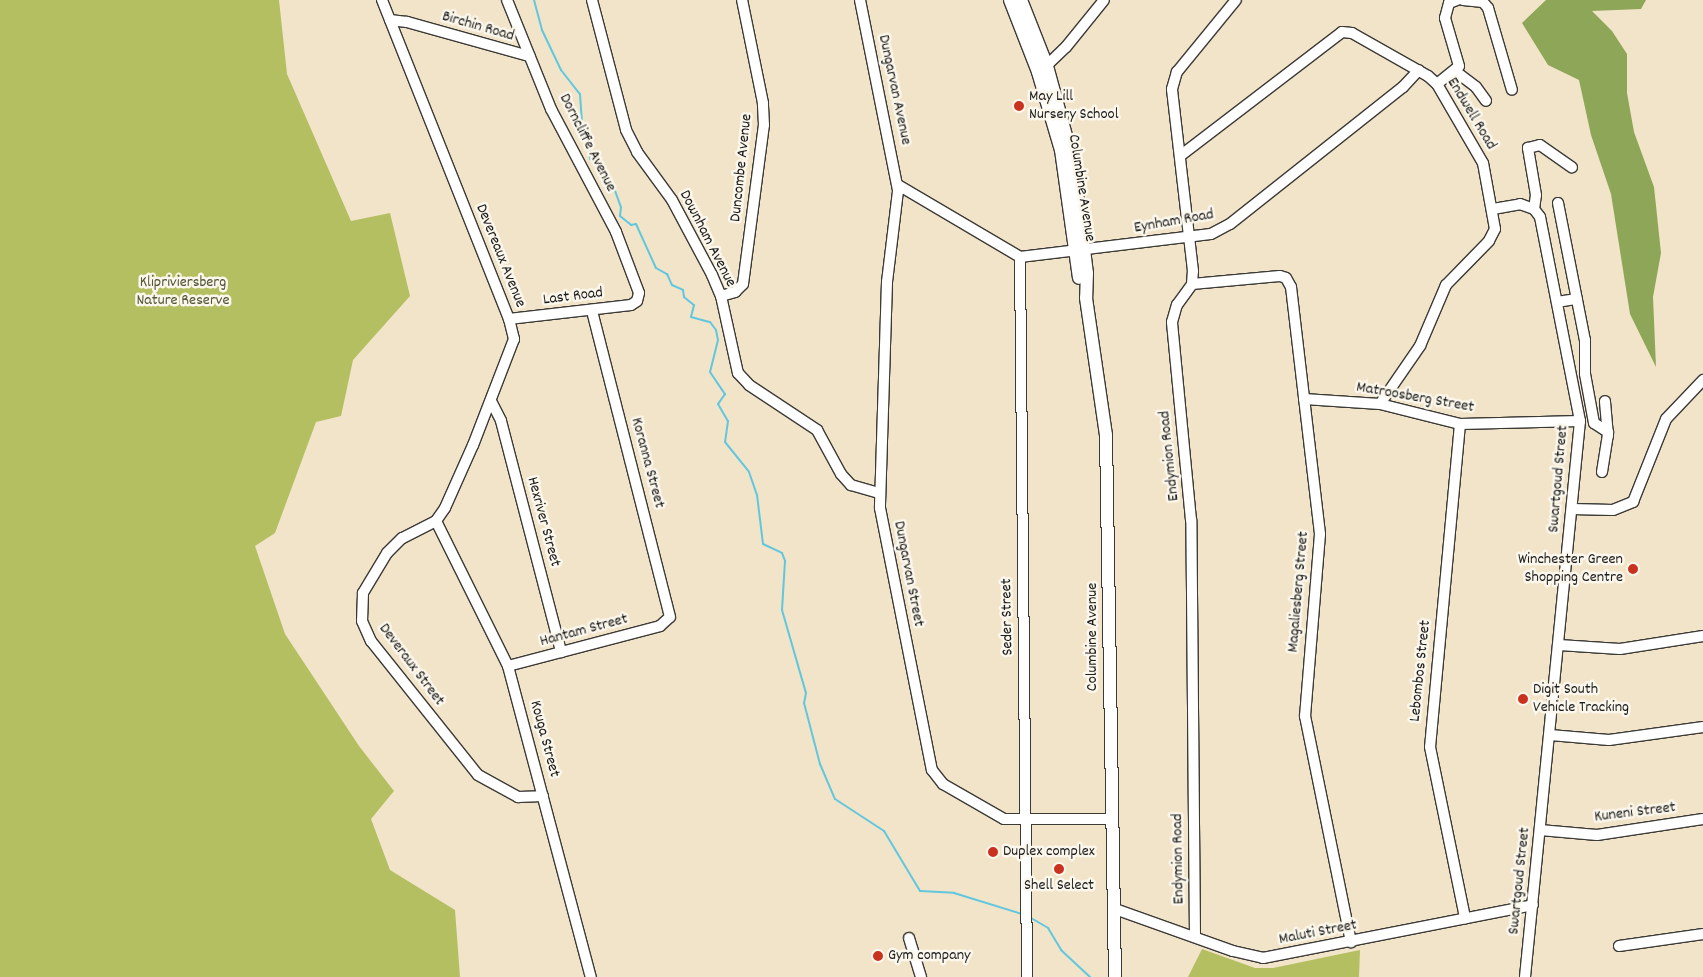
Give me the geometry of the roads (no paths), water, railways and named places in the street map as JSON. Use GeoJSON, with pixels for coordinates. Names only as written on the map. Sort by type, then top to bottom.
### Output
{"type":"FeatureCollection","features":[{"type":"Feature","properties":{"kind":"main road","name":"Columbine Avenue"},"geometry":{"type":"LineString","coordinates":[[1010,0],[1043,69]]}},
{"type":"Feature","properties":{"kind":"main road","name":"Columbine Avenue"},"geometry":{"type":"LineString","coordinates":[[1021,0],[1043,69],[1068,162],[1107,458],[1115,977]]}},
{"type":"Feature","properties":{"kind":"street","name":"Devereaux Avenue"},"geometry":{"type":"LineString","coordinates":[[382,0],[509,320],[514,339],[491,401],[457,482],[436,520]]}},
{"type":"Feature","properties":{"kind":"street","name":"Dorncliffe Avenue"},"geometry":{"type":"LineString","coordinates":[[507,0],[559,127],[623,246],[636,284],[638,300]]}},
{"type":"Feature","properties":{"kind":"street","name":"Downham Avenue"},"geometry":{"type":"LineString","coordinates":[[592,0],[628,136],[677,209],[721,296],[735,364],[743,380],[817,430],[841,474],[851,485],[879,493]]}},
{"type":"Feature","properties":{"kind":"street","name":"Duncombe Avenue"},"geometry":{"type":"LineString","coordinates":[[721,296],[735,292],[743,284],[764,125],[763,103],[742,0]]}},
{"type":"Feature","properties":{"kind":"street","name":"Dungarvan Avenue"},"geometry":{"type":"LineString","coordinates":[[860,0],[898,186]]}},
{"type":"Feature","properties":{"kind":"street"},"geometry":{"type":"LineString","coordinates":[[1043,69],[1104,0]]}},
{"type":"Feature","properties":{"kind":"street"},"geometry":{"type":"LineString","coordinates":[[1192,284],[1190,237],[1172,96],[1174,77],[1236,0]]}},
{"type":"Feature","properties":{"kind":"street"},"geometry":{"type":"LineString","coordinates":[[1437,84],[1456,71],[1459,61],[1445,18],[1449,2],[1457,0]]}},
{"type":"Feature","properties":{"kind":"street"},"geometry":{"type":"LineString","coordinates":[[1463,0],[1483,2],[1488,8],[1512,90]]}},
{"type":"Feature","properties":{"kind":"street","name":"Birchin Road"},"geometry":{"type":"LineString","coordinates":[[390,20],[407,22],[529,56]]}},
{"type":"Feature","properties":{"kind":"street","name":"Endwell Road"},"geometry":{"type":"LineString","coordinates":[[1180,156],[1342,32],[1352,33],[1419,70],[1437,84],[1483,163],[1493,209],[1492,237],[1446,285],[1420,346],[1380,404]]}},
{"type":"Feature","properties":{"kind":"street","name":"Eynham Road"},"geometry":{"type":"LineString","coordinates":[[1020,256],[1079,251],[1216,232],[1230,224],[1403,87],[1419,70]]}},
{"type":"Feature","properties":{"kind":"street"},"geometry":{"type":"LineString","coordinates":[[1456,71],[1476,87],[1486,101]]}},
{"type":"Feature","properties":{"kind":"street"},"geometry":{"type":"LineString","coordinates":[[1493,209],[1520,204],[1534,209],[1536,195],[1528,148],[1540,146],[1572,167]]}},
{"type":"Feature","properties":{"kind":"street"},"geometry":{"type":"LineString","coordinates":[[898,186],[1020,256]]}},
{"type":"Feature","properties":{"kind":"street","name":"Dungarvan Street"},"geometry":{"type":"LineString","coordinates":[[898,186],[887,282],[879,493],[933,774],[943,784],[987,812],[1004,819],[1112,819]]}},
{"type":"Feature","properties":{"kind":"street"},"geometry":{"type":"LineString","coordinates":[[1558,203],[1586,348],[1585,374],[1594,423],[1608,432]]}},
{"type":"Feature","properties":{"kind":"street","name":"Swartgoud Street"},"geometry":{"type":"LineString","coordinates":[[1525,977],[1580,421],[1542,221],[1534,209]]}},
{"type":"Feature","properties":{"kind":"street","name":"Seder Street"},"geometry":{"type":"LineString","coordinates":[[1020,256],[1027,977]]}},
{"type":"Feature","properties":{"kind":"street","name":"Magaliesberg Street"},"geometry":{"type":"LineString","coordinates":[[1192,284],[1280,276],[1286,278],[1291,287],[1320,534],[1305,716],[1351,942]]}},
{"type":"Feature","properties":{"kind":"street","name":"Endymion Road"},"geometry":{"type":"LineString","coordinates":[[1192,284],[1176,305],[1172,322],[1191,512],[1195,937]]}},
{"type":"Feature","properties":{"kind":"street"},"geometry":{"type":"LineString","coordinates":[[1557,302],[1577,299]]}},
{"type":"Feature","properties":{"kind":"street","name":"Last Road"},"geometry":{"type":"LineString","coordinates":[[509,320],[631,305],[638,300]]}},
{"type":"Feature","properties":{"kind":"street","name":"Koranna Street"},"geometry":{"type":"LineString","coordinates":[[592,310],[670,608],[667,622]]}},
{"type":"Feature","properties":{"kind":"street"},"geometry":{"type":"LineString","coordinates":[[1572,509],[1613,510],[1633,502],[1666,419],[1703,380]]}},
{"type":"Feature","properties":{"kind":"street","name":"Matroosberg Street"},"geometry":{"type":"LineString","coordinates":[[1304,399],[1380,404],[1460,424],[1580,421]]}},
{"type":"Feature","properties":{"kind":"street","name":"Hexriver Street"},"geometry":{"type":"LineString","coordinates":[[491,401],[501,421],[561,652]]}},
{"type":"Feature","properties":{"kind":"street"},"geometry":{"type":"LineString","coordinates":[[1602,472],[1608,432],[1605,401]]}},
{"type":"Feature","properties":{"kind":"street","name":"Lebombos Street"},"geometry":{"type":"LineString","coordinates":[[1460,424],[1430,740],[1465,918]]}},
{"type":"Feature","properties":{"kind":"street","name":"Kouga Street"},"geometry":{"type":"LineString","coordinates":[[436,520],[508,666],[591,977]]}},
{"type":"Feature","properties":{"kind":"street","name":"Deveraux Street"},"geometry":{"type":"LineString","coordinates":[[436,520],[398,541],[370,578],[362,603],[365,629],[376,649],[478,775],[518,797],[543,796]]}},
{"type":"Feature","properties":{"kind":"street","name":"Hantam Street"},"geometry":{"type":"LineString","coordinates":[[508,666],[667,622]]}},
{"type":"Feature","properties":{"kind":"street"},"geometry":{"type":"LineString","coordinates":[[1559,644],[1620,649],[1703,636]]}},
{"type":"Feature","properties":{"kind":"street"},"geometry":{"type":"LineString","coordinates":[[1550,735],[1609,740],[1703,727]]}},
{"type":"Feature","properties":{"kind":"street","name":"Kuneni Street"},"geometry":{"type":"LineString","coordinates":[[1540,830],[1597,835],[1703,819]]}},
{"type":"Feature","properties":{"kind":"street","name":"Maluti Street"},"geometry":{"type":"LineString","coordinates":[[1114,909],[1263,958],[1532,905]]}},
{"type":"Feature","properties":{"kind":"street"},"geometry":{"type":"LineString","coordinates":[[1620,946],[1703,934]]}},
{"type":"Feature","properties":{"kind":"street"},"geometry":{"type":"LineString","coordinates":[[909,938],[921,977]]}},
{"type":"Feature","properties":{"kind":"waterway"},"geometry":{"type":"LineString","coordinates":[[534,0],[542,30],[561,70],[580,94],[582,123],[589,133],[590,159],[610,177],[621,207],[620,216],[631,225],[636,224],[656,268],[667,274],[672,285],[683,290],[684,297],[694,305],[691,317],[710,322],[716,330],[718,340],[710,372],[725,394],[718,404],[728,421],[725,442],[749,472],[757,495],[763,544],[782,553],[785,561],[782,610],[806,693],[804,703],[820,764],[835,799],[884,831],[920,891],[954,893],[1022,914]]}},
{"type":"Feature","properties":{"kind":"waterway"},"geometry":{"type":"LineString","coordinates":[[1031,918],[1048,928],[1061,950],[1090,977]]}},
{"type":"Feature","properties":{"kind":"place","name":"May Lill Nursery School"},"geometry":{"type":"Point","coordinates":[1019,106]}},
{"type":"Feature","properties":{"kind":"place","name":"Winchester Green Shopping Centre"},"geometry":{"type":"Point","coordinates":[1633,569]}},
{"type":"Feature","properties":{"kind":"place","name":"Digit South Vehicle Tracking"},"geometry":{"type":"Point","coordinates":[1523,699]}},
{"type":"Feature","properties":{"kind":"place","name":"Duplex complex"},"geometry":{"type":"Point","coordinates":[993,852]}},
{"type":"Feature","properties":{"kind":"place","name":"Shell Select"},"geometry":{"type":"Point","coordinates":[1059,869]}},
{"type":"Feature","properties":{"kind":"place","name":"Gym company"},"geometry":{"type":"Point","coordinates":[878,956]}},
{"type":"Feature","properties":{"kind":"park label","name":"Klipriviersberg Nature Reserve"},"geometry":{"type":"Point","coordinates":[183,292]}}]}
